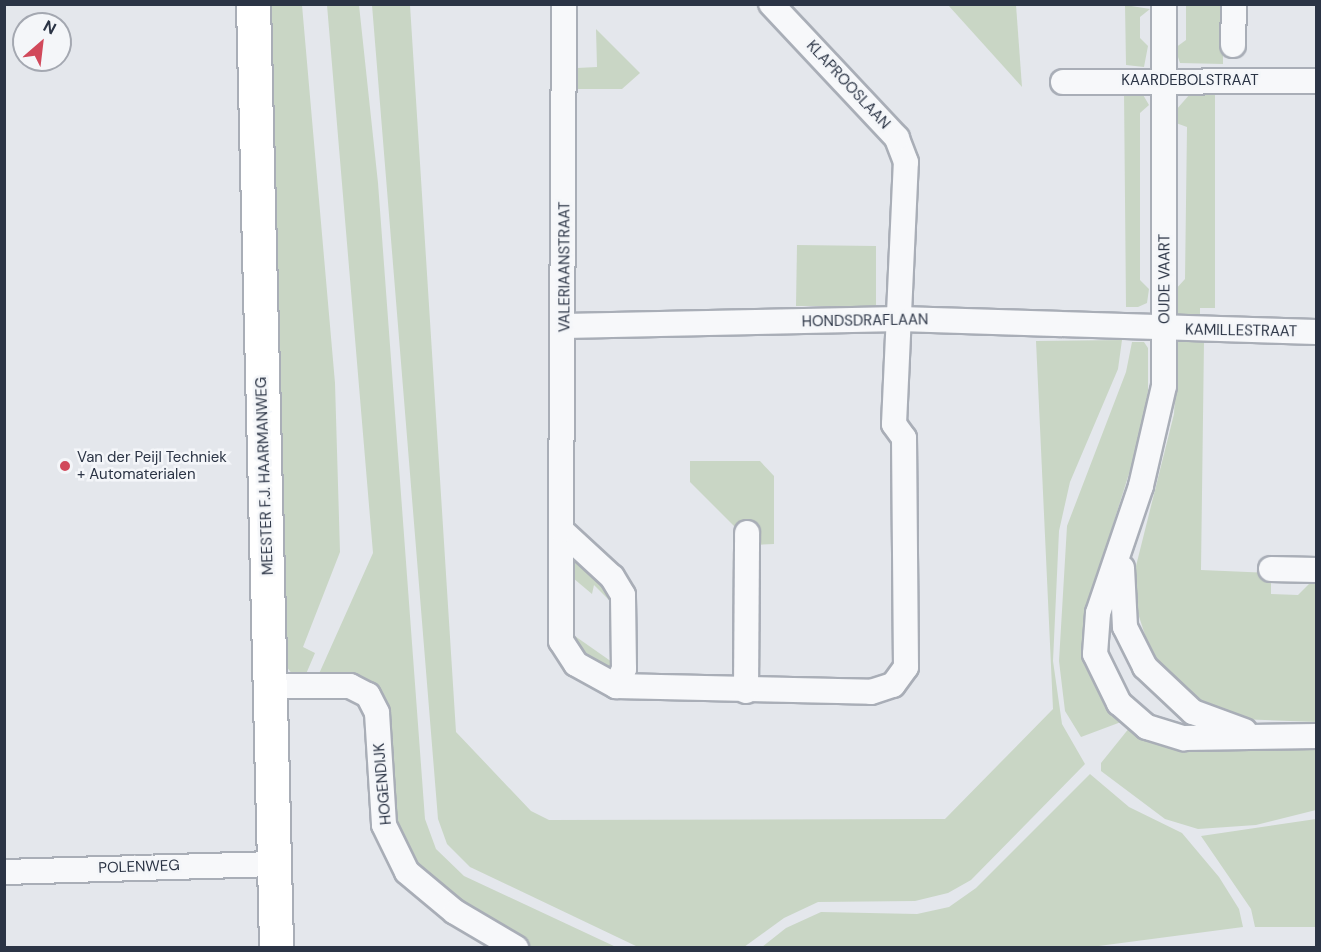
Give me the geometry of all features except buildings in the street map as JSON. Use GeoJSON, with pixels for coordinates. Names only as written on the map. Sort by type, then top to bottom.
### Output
{"type":"FeatureCollection","features":[{"type":"Feature","properties":{"kind":"main road","name":"MEESTER F.J. HAARMANWEG"},"geometry":{"type":"LineString","coordinates":[[253,4],[276,948]]}},
{"type":"Feature","properties":{"kind":"street","name":"VALERIAANSTRAAT"},"geometry":{"type":"LineString","coordinates":[[564,4],[561,641],[576,664],[616,686],[790,692],[883,691],[906,667],[904,438],[894,424],[900,319]]}},
{"type":"Feature","properties":{"kind":"street","name":"KLAPROOSLAAN"},"geometry":{"type":"LineString","coordinates":[[771,4],[897,138],[906,162],[900,319]]}},
{"type":"Feature","properties":{"kind":"street","name":"OUDE VAART"},"geometry":{"type":"LineString","coordinates":[[1164,4],[1166,82],[1164,386],[1155,436],[1095,633],[1095,654],[1119,704],[1147,727],[1175,736],[1317,736]]}},
{"type":"Feature","properties":{"kind":"street"},"geometry":{"type":"LineString","coordinates":[[1233,45],[1234,4]]}},
{"type":"Feature","properties":{"kind":"street","name":"KAARDEBOLSTRAAT"},"geometry":{"type":"LineString","coordinates":[[1063,82],[1317,81]]}},
{"type":"Feature","properties":{"kind":"street","name":"HONDSDRAFLAAN"},"geometry":{"type":"LineString","coordinates":[[564,326],[900,319],[1127,323],[1165,330]]}},
{"type":"Feature","properties":{"kind":"street","name":"KAMILLESTRAAT"},"geometry":{"type":"LineString","coordinates":[[1165,330],[1317,332]]}},
{"type":"Feature","properties":{"kind":"street"},"geometry":{"type":"LineString","coordinates":[[561,530],[612,577],[622,595],[624,669],[616,686]]}},
{"type":"Feature","properties":{"kind":"street"},"geometry":{"type":"LineString","coordinates":[[746,691],[747,533]]}},
{"type":"Feature","properties":{"kind":"street","name":"OUDE VAART"},"geometry":{"type":"LineString","coordinates":[[1122,548],[1121,607],[1145,667],[1193,712],[1265,737]]}},
{"type":"Feature","properties":{"kind":"street"},"geometry":{"type":"LineString","coordinates":[[1271,569],[1317,570]]}},
{"type":"Feature","properties":{"kind":"street","name":"HOGENDIJK"},"geometry":{"type":"LineString","coordinates":[[271,686],[350,686],[368,695],[377,713],[384,825],[407,872],[455,912],[516,948]]}},
{"type":"Feature","properties":{"kind":"street","name":"POLENWEG"},"geometry":{"type":"LineString","coordinates":[[4,872],[273,864]]}},
{"type":"Feature","properties":{"kind":"green space"},"geometry":{"type":"Polygon","coordinates":[[[265,5],[302,5],[335,383],[340,552],[303,647],[315,653],[306,674],[293,675],[286,666],[265,5]]]}},
{"type":"Feature","properties":{"kind":"green space"},"geometry":{"type":"Polygon","coordinates":[[[327,5],[359,5],[378,183],[425,819],[436,849],[464,876],[616,947],[524,947],[417,870],[399,833],[374,685],[365,679],[318,676],[373,553],[327,5]]]}},
{"type":"Feature","properties":{"kind":"green space"},"geometry":{"type":"Polygon","coordinates":[[[372,5],[410,5],[456,732],[531,811],[549,820],[945,819],[1053,709],[1036,341],[1122,340],[1118,369],[1070,482],[1059,531],[1053,661],[1062,724],[1085,764],[971,880],[948,893],[915,901],[818,902],[784,918],[744,947],[638,947],[470,867],[447,844],[438,819],[372,5]]]}},
{"type":"Feature","properties":{"kind":"green space"},"geometry":{"type":"Polygon","coordinates":[[[948,5],[1016,5],[1022,87],[948,5]]]}},
{"type":"Feature","properties":{"kind":"green space"},"geometry":{"type":"Polygon","coordinates":[[[1125,5],[1150,9],[1140,17],[1140,38],[1148,46],[1144,67],[1126,65],[1125,5]]]}},
{"type":"Feature","properties":{"kind":"green space"},"geometry":{"type":"Polygon","coordinates":[[[1186,5],[1223,5],[1223,64],[1180,63],[1175,48],[1186,40],[1186,5]]]}},
{"type":"Feature","properties":{"kind":"green space"},"geometry":{"type":"Polygon","coordinates":[[[596,29],[640,73],[622,89],[577,89],[577,68],[597,67],[596,29]]]}},
{"type":"Feature","properties":{"kind":"green space"},"geometry":{"type":"Polygon","coordinates":[[[1124,92],[1142,93],[1149,105],[1140,113],[1140,280],[1149,289],[1147,303],[1138,307],[1126,307],[1124,92]]]}},
{"type":"Feature","properties":{"kind":"green space"},"geometry":{"type":"Polygon","coordinates":[[[1215,93],[1215,308],[1200,308],[1200,322],[1176,314],[1175,290],[1185,279],[1187,127],[1176,123],[1176,110],[1190,94],[1215,93]]]}},
{"type":"Feature","properties":{"kind":"green space"},"geometry":{"type":"Polygon","coordinates":[[[797,245],[876,246],[876,306],[796,306],[797,245]]]}},
{"type":"Feature","properties":{"kind":"green space"},"geometry":{"type":"Polygon","coordinates":[[[1178,341],[1204,341],[1201,570],[1271,573],[1271,594],[1298,595],[1316,577],[1316,722],[1237,719],[1197,703],[1154,659],[1144,632],[1136,607],[1135,570],[1174,414],[1178,341]]]}},
{"type":"Feature","properties":{"kind":"green space"},"geometry":{"type":"Polygon","coordinates":[[[1132,342],[1144,342],[1148,348],[1148,391],[1139,442],[1092,591],[1086,641],[1088,668],[1121,722],[1081,737],[1065,711],[1059,661],[1067,526],[1126,372],[1132,342]]]}},
{"type":"Feature","properties":{"kind":"green space"},"geometry":{"type":"Polygon","coordinates":[[[690,461],[760,461],[774,476],[774,544],[753,545],[690,482],[690,461]]]}},
{"type":"Feature","properties":{"kind":"green space"},"geometry":{"type":"Polygon","coordinates":[[[581,562],[610,591],[613,604],[594,585],[592,594],[573,578],[574,563],[581,562]]]}},
{"type":"Feature","properties":{"kind":"green space"},"geometry":{"type":"Polygon","coordinates":[[[572,634],[612,662],[610,667],[596,668],[573,642],[572,634]]]}},
{"type":"Feature","properties":{"kind":"green space"},"geometry":{"type":"Polygon","coordinates":[[[1130,727],[1183,749],[1316,750],[1316,810],[1256,825],[1198,829],[1165,819],[1101,771],[1101,763],[1130,727]]]}},
{"type":"Feature","properties":{"kind":"green space"},"geometry":{"type":"Polygon","coordinates":[[[1090,774],[1129,807],[1182,833],[1219,877],[1239,909],[1243,927],[1091,947],[762,947],[786,928],[821,912],[917,914],[949,907],[976,888],[1090,774]]]}},
{"type":"Feature","properties":{"kind":"green space"},"geometry":{"type":"Polygon","coordinates":[[[1316,819],[1316,927],[1255,927],[1251,909],[1201,836],[1316,819]]]}},
{"type":"Feature","properties":{"kind":"place","name":"Van der Peijl Techniek + Automaterialen"},"geometry":{"type":"Point","coordinates":[65,466]}}]}
